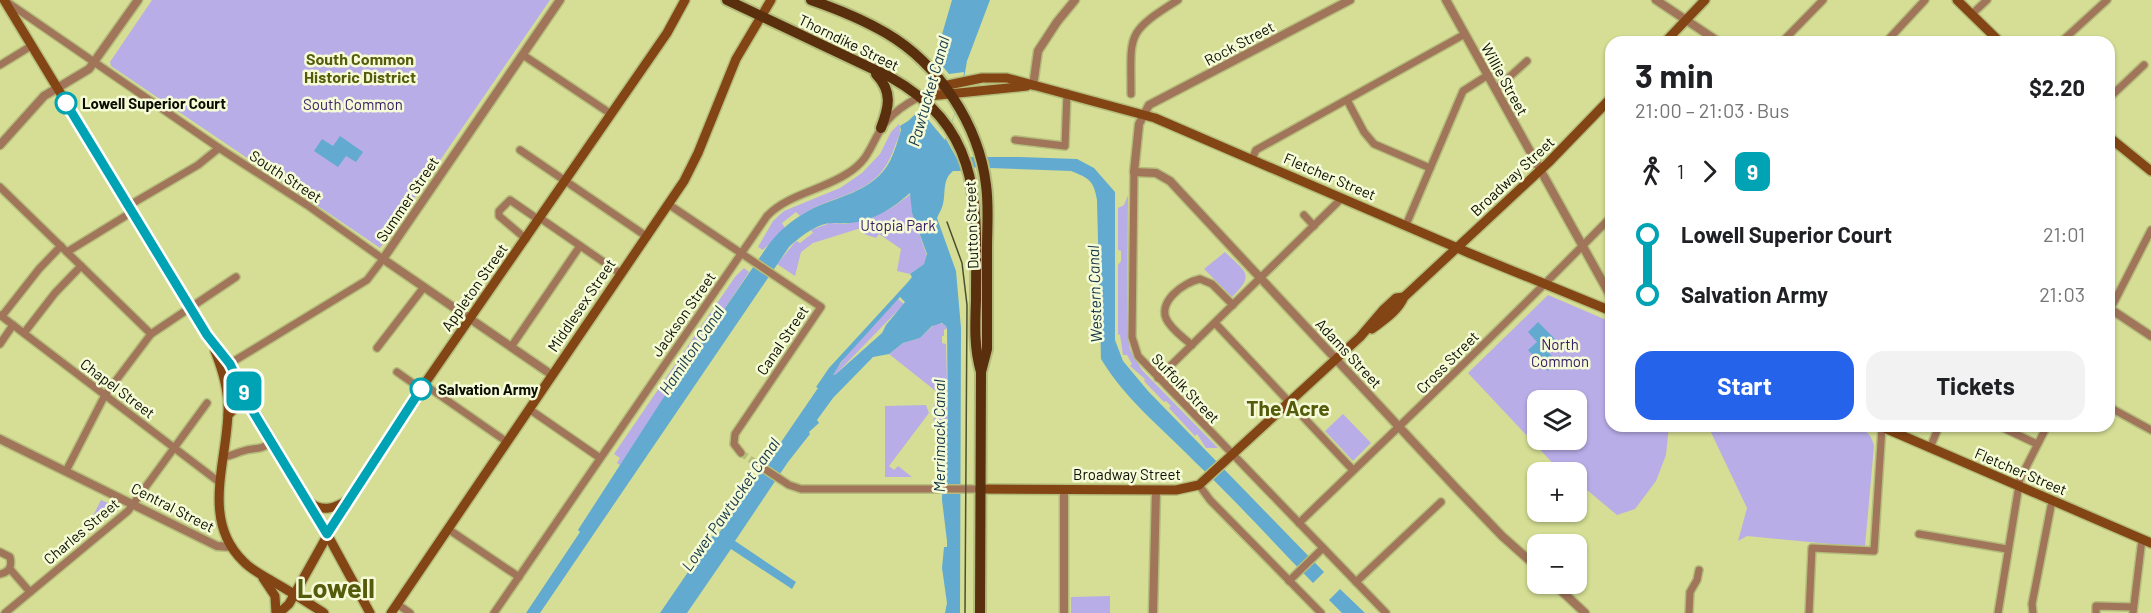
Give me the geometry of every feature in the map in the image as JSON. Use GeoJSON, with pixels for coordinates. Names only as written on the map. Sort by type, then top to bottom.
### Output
{"type":"FeatureCollection","features":[{"type":"Feature","properties":{"kind":"main road","name":"Appleton Street"},"geometry":{"type":"LineString","coordinates":[[277,613],[289,604],[327,534],[423,387],[667,33],[685,0]]}},
{"type":"Feature","properties":{"kind":"main road","name":"Thorndike Street"},"geometry":{"type":"LineString","coordinates":[[728,0],[894,80],[922,97]]}},
{"type":"Feature","properties":{"kind":"main road","name":"Middlesex Street"},"geometry":{"type":"LineString","coordinates":[[391,613],[693,164],[736,59],[771,0]]}},
{"type":"Feature","properties":{"kind":"main road","name":"Thorndike Street"},"geometry":{"type":"LineString","coordinates":[[811,0],[854,17],[888,34],[931,71],[947,89]]}},
{"type":"Feature","properties":{"kind":"main road"},"geometry":{"type":"LineString","coordinates":[[1671,36],[1705,0]]}},
{"type":"Feature","properties":{"kind":"main road"},"geometry":{"type":"LineString","coordinates":[[1957,0],[1991,36]]}},
{"type":"Feature","properties":{"kind":"main road"},"geometry":{"type":"LineString","coordinates":[[2,1],[207,335],[230,364],[252,410],[327,534],[370,613]]}},
{"type":"Feature","properties":{"kind":"main road"},"geometry":{"type":"LineString","coordinates":[[869,68],[883,81],[888,93],[889,105],[881,128]]}},
{"type":"Feature","properties":{"kind":"main road","name":"Fletcher Street"},"geometry":{"type":"LineString","coordinates":[[922,97],[963,81],[1007,78],[1144,114],[1457,248],[1605,308]]}},
{"type":"Feature","properties":{"kind":"main road","name":"Fletcher Street"},"geometry":{"type":"LineString","coordinates":[[947,89],[962,92],[1033,86]]}},
{"type":"Feature","properties":{"kind":"main road","name":"Dutton Street"},"geometry":{"type":"LineString","coordinates":[[947,89],[970,125],[982,163],[988,208],[987,338],[986,355],[981,372]]}},
{"type":"Feature","properties":{"kind":"main road","name":"Dutton Street"},"geometry":{"type":"LineString","coordinates":[[922,97],[949,130],[966,162],[976,209],[975,343],[981,372],[980,613]]}},
{"type":"Feature","properties":{"kind":"main road","name":"Broadway Street"},"geometry":{"type":"LineString","coordinates":[[980,489],[1183,490],[1202,484],[1360,337],[1395,310],[1404,297],[1540,170],[1605,104]]}},
{"type":"Feature","properties":{"kind":"main road"},"geometry":{"type":"LineString","coordinates":[[2115,142],[2150,167]]}},
{"type":"Feature","properties":{"kind":"main road"},"geometry":{"type":"LineString","coordinates":[[207,335],[225,381],[228,415],[219,482],[219,512],[225,531],[232,547],[244,563],[324,613]]}},
{"type":"Feature","properties":{"kind":"main road"},"geometry":{"type":"LineString","coordinates":[[228,415],[231,410],[242,406],[252,410]]}},
{"type":"Feature","properties":{"kind":"main road","name":"Fletcher Street"},"geometry":{"type":"LineString","coordinates":[[1894,432],[2147,541]]}},
{"type":"Feature","properties":{"kind":"main road"},"geometry":{"type":"LineString","coordinates":[[307,500],[317,508],[333,508],[350,499]]}},
{"type":"Feature","properties":{"kind":"main road"},"geometry":{"type":"LineString","coordinates":[[260,574],[274,596],[277,613]]}},
{"type":"Feature","properties":{"kind":"street"},"geometry":{"type":"LineString","coordinates":[[0,145],[32,108],[57,88],[86,72],[138,0]]}},
{"type":"Feature","properties":{"kind":"street","name":"Summer Street"},"geometry":{"type":"LineString","coordinates":[[230,364],[367,280],[560,0]]}},
{"type":"Feature","properties":{"kind":"street"},"geometry":{"type":"LineString","coordinates":[[1033,86],[1038,51],[1075,0]]}},
{"type":"Feature","properties":{"kind":"street"},"geometry":{"type":"LineString","coordinates":[[1131,94],[1131,49],[1134,35],[1140,26],[1178,0]]}},
{"type":"Feature","properties":{"kind":"street","name":"Rock Street"},"geometry":{"type":"LineString","coordinates":[[1144,114],[1149,105],[1350,0]]}},
{"type":"Feature","properties":{"kind":"street","name":"Willie Street"},"geometry":{"type":"LineString","coordinates":[[1446,0],[1605,286]]}},
{"type":"Feature","properties":{"kind":"street"},"geometry":{"type":"LineString","coordinates":[[1656,0],[1710,36]]}},
{"type":"Feature","properties":{"kind":"street"},"geometry":{"type":"LineString","coordinates":[[1788,36],[1823,0]]}},
{"type":"Feature","properties":{"kind":"street"},"geometry":{"type":"LineString","coordinates":[[1892,36],[1925,0]]}},
{"type":"Feature","properties":{"kind":"street"},"geometry":{"type":"LineString","coordinates":[[1972,14],[1987,0]]}},
{"type":"Feature","properties":{"kind":"street"},"geometry":{"type":"LineString","coordinates":[[2068,36],[2107,0]]}},
{"type":"Feature","properties":{"kind":"street","name":"South Street"},"geometry":{"type":"LineString","coordinates":[[2,1],[307,205],[552,375]]}},
{"type":"Feature","properties":{"kind":"street"},"geometry":{"type":"LineString","coordinates":[[1252,159],[1256,150],[1465,34]]}},
{"type":"Feature","properties":{"kind":"street"},"geometry":{"type":"LineString","coordinates":[[0,65],[31,46]]}},
{"type":"Feature","properties":{"kind":"street"},"geometry":{"type":"LineString","coordinates":[[523,55],[611,114]]}},
{"type":"Feature","properties":{"kind":"street"},"geometry":{"type":"LineString","coordinates":[[1496,89],[1527,61]]}},
{"type":"Feature","properties":{"kind":"street"},"geometry":{"type":"LineString","coordinates":[[2115,92],[2144,64]]}},
{"type":"Feature","properties":{"kind":"street"},"geometry":{"type":"LineString","coordinates":[[1406,225],[1463,91],[1488,75]]}},
{"type":"Feature","properties":{"kind":"street"},"geometry":{"type":"LineString","coordinates":[[1015,140],[1065,146],[1067,93]]}},
{"type":"Feature","properties":{"kind":"street","name":"Jackson Street"},"geometry":{"type":"LineString","coordinates":[[494,613],[764,220],[776,208],[836,181],[859,165],[871,150],[881,128],[895,113],[922,97]]}},
{"type":"Feature","properties":{"kind":"street"},"geometry":{"type":"LineString","coordinates":[[1347,100],[1364,132],[1374,144],[1430,168]]}},
{"type":"Feature","properties":{"kind":"street","name":"Suffolk Street"},"geometry":{"type":"LineString","coordinates":[[1144,114],[1139,124],[1134,172],[1132,338],[1138,356],[1229,459],[1299,523],[1386,613]]}},
{"type":"Feature","properties":{"kind":"street"},"geometry":{"type":"LineString","coordinates":[[1,316],[39,269],[64,249],[198,165],[219,148]]}},
{"type":"Feature","properties":{"kind":"street"},"geometry":{"type":"LineString","coordinates":[[520,150],[646,236]]}},
{"type":"Feature","properties":{"kind":"street","name":"Adams Street"},"geometry":{"type":"LineString","coordinates":[[1134,172],[1156,173],[1170,181],[1494,528],[1527,558]]}},
{"type":"Feature","properties":{"kind":"street"},"geometry":{"type":"LineString","coordinates":[[0,187],[151,334]]}},
{"type":"Feature","properties":{"kind":"street"},"geometry":{"type":"LineString","coordinates":[[1158,378],[1342,198]]}},
{"type":"Feature","properties":{"kind":"street"},"geometry":{"type":"LineString","coordinates":[[526,239],[499,216],[499,211],[510,200],[621,274]]}},
{"type":"Feature","properties":{"kind":"street","name":"Canal Street"},"geometry":{"type":"LineString","coordinates":[[668,204],[821,307],[737,432],[733,443],[741,453]]}},
{"type":"Feature","properties":{"kind":"street"},"geometry":{"type":"LineString","coordinates":[[1304,215],[1314,226]]}},
{"type":"Feature","properties":{"kind":"street","name":"Cross Street"},"geometry":{"type":"LineString","coordinates":[[1299,523],[1400,427],[1605,223]]}},
{"type":"Feature","properties":{"kind":"street"},"geometry":{"type":"LineString","coordinates":[[2115,301],[2148,245],[2151,230]]}},
{"type":"Feature","properties":{"kind":"street"},"geometry":{"type":"LineString","coordinates":[[511,347],[580,246]]}},
{"type":"Feature","properties":{"kind":"street"},"geometry":{"type":"LineString","coordinates":[[24,333],[55,293],[81,266]]}},
{"type":"Feature","properties":{"kind":"street"},"geometry":{"type":"LineString","coordinates":[[66,471],[105,395],[151,334],[236,277]]}},
{"type":"Feature","properties":{"kind":"street"},"geometry":{"type":"LineString","coordinates":[[1191,345],[1166,320],[1164,310],[1170,297],[1185,283],[1200,279],[1212,284],[1233,305]]}},
{"type":"Feature","properties":{"kind":"street"},"geometry":{"type":"LineString","coordinates":[[377,348],[424,287]]}},
{"type":"Feature","properties":{"kind":"street"},"geometry":{"type":"LineString","coordinates":[[2115,312],[2151,336]]}},
{"type":"Feature","properties":{"kind":"street","name":"Chapel Street"},"geometry":{"type":"LineString","coordinates":[[1,316],[219,482]]}},
{"type":"Feature","properties":{"kind":"street"},"geometry":{"type":"LineString","coordinates":[[1215,323],[1353,470]]}},
{"type":"Feature","properties":{"kind":"street"},"geometry":{"type":"LineString","coordinates":[[0,344],[13,325]]}},
{"type":"Feature","properties":{"kind":"street"},"geometry":{"type":"LineString","coordinates":[[397,372],[507,442]]}},
{"type":"Feature","properties":{"kind":"street","name":"Charles Street"},"geometry":{"type":"LineString","coordinates":[[5,613],[128,511],[207,403]]}},
{"type":"Feature","properties":{"kind":"street"},"geometry":{"type":"LineString","coordinates":[[529,409],[600,458]]}},
{"type":"Feature","properties":{"kind":"street"},"geometry":{"type":"LineString","coordinates":[[2115,410],[2151,430]]}},
{"type":"Feature","properties":{"kind":"street"},"geometry":{"type":"LineString","coordinates":[[1809,613],[1812,548],[1874,551],[1881,432]]}},
{"type":"Feature","properties":{"kind":"street"},"geometry":{"type":"LineString","coordinates":[[1930,448],[1937,432]]}},
{"type":"Feature","properties":{"kind":"street"},"geometry":{"type":"LineString","coordinates":[[2012,432],[2037,444]]}},
{"type":"Feature","properties":{"kind":"street"},"geometry":{"type":"LineString","coordinates":[[1998,613],[2020,479],[2044,432]]}},
{"type":"Feature","properties":{"kind":"street","name":"Central Street"},"geometry":{"type":"LineString","coordinates":[[0,439],[217,546],[232,547]]}},
{"type":"Feature","properties":{"kind":"street"},"geometry":{"type":"LineString","coordinates":[[224,457],[264,448],[272,442]]}},
{"type":"Feature","properties":{"kind":"street"},"geometry":{"type":"LineString","coordinates":[[758,465],[795,488],[980,489]]}},
{"type":"Feature","properties":{"kind":"street"},"geometry":{"type":"LineString","coordinates":[[1202,484],[1210,500],[1321,613]]}},
{"type":"Feature","properties":{"kind":"street"},"geometry":{"type":"LineString","coordinates":[[1064,490],[1064,613]]}},
{"type":"Feature","properties":{"kind":"street"},"geometry":{"type":"LineString","coordinates":[[1153,613],[1156,490]]}},
{"type":"Feature","properties":{"kind":"street"},"geometry":{"type":"LineString","coordinates":[[2033,613],[2040,557],[2052,501]]}},
{"type":"Feature","properties":{"kind":"street"},"geometry":{"type":"LineString","coordinates":[[1356,582],[1441,502]]}},
{"type":"Feature","properties":{"kind":"street"},"geometry":{"type":"LineString","coordinates":[[448,529],[519,577]]}},
{"type":"Feature","properties":{"kind":"street"},"geometry":{"type":"LineString","coordinates":[[1919,534],[2007,549]]}},
{"type":"Feature","properties":{"kind":"street"},"geometry":{"type":"LineString","coordinates":[[2096,613],[2096,606],[2133,610],[2136,582],[2147,541]]}},
{"type":"Feature","properties":{"kind":"street"},"geometry":{"type":"LineString","coordinates":[[1289,581],[1323,548]]}},
{"type":"Feature","properties":{"kind":"street"},"geometry":{"type":"LineString","coordinates":[[0,552],[10,557],[12,563],[10,569],[0,574]]}},
{"type":"Feature","properties":{"kind":"street"},"geometry":{"type":"LineString","coordinates":[[10,569],[30,592]]}},
{"type":"Feature","properties":{"kind":"street"},"geometry":{"type":"LineString","coordinates":[[1689,613],[1690,592],[1697,580],[1699,570]]}},
{"type":"Feature","properties":{"kind":"street"},"geometry":{"type":"LineString","coordinates":[[1565,594],[1586,613]]}},
{"type":"Feature","properties":{"kind":"street"},"geometry":{"type":"LineString","coordinates":[[397,604],[410,613]]}},
{"type":"Feature","properties":{"kind":"green space","name":"South Common"},"geometry":{"type":"Polygon","coordinates":[[[152,0],[550,0],[380,248],[111,66],[110,62],[152,0]]]}},
{"type":"Feature","properties":{"kind":"green space"},"geometry":{"type":"Polygon","coordinates":[[[899,124],[900,132],[895,146],[878,176],[867,185],[800,216],[796,212],[782,223],[785,228],[763,250],[758,247],[773,221],[784,211],[840,188],[862,173],[880,154],[891,132],[899,124]]]}},
{"type":"Feature","properties":{"kind":"green space","name":"Utopia Park"},"geometry":{"type":"Polygon","coordinates":[[[911,194],[912,213],[927,256],[924,264],[910,274],[897,271],[901,249],[879,234],[876,238],[864,234],[861,228],[813,243],[801,252],[795,276],[777,264],[796,241],[800,243],[813,233],[811,230],[830,223],[846,224],[871,218],[893,207],[911,194]]]}},
{"type":"Feature","properties":{"kind":"green space"},"geometry":{"type":"Polygon","coordinates":[[[1128,195],[1127,331],[1130,350],[1142,370],[1218,448],[1206,448],[1197,434],[1195,436],[1169,408],[1171,406],[1166,401],[1164,402],[1144,381],[1145,379],[1130,366],[1132,364],[1127,355],[1123,355],[1118,334],[1118,265],[1121,261],[1121,251],[1118,250],[1118,208],[1124,205],[1128,195]]]}},
{"type":"Feature","properties":{"kind":"green space"},"geometry":{"type":"Polygon","coordinates":[[[1225,252],[1242,269],[1246,278],[1232,297],[1204,269],[1225,252]]]}},
{"type":"Feature","properties":{"kind":"green space"},"geometry":{"type":"Polygon","coordinates":[[[744,268],[749,272],[620,465],[617,463],[620,458],[614,454],[735,277],[744,268]]]}},
{"type":"Feature","properties":{"kind":"green space","name":"North Common"},"geometry":{"type":"Polygon","coordinates":[[[1548,295],[1605,319],[1605,432],[1668,432],[1666,455],[1656,481],[1635,509],[1617,515],[1587,490],[1587,462],[1552,462],[1540,450],[1587,450],[1587,390],[1527,390],[1527,436],[1468,373],[1548,295]]]}},
{"type":"Feature","properties":{"kind":"green space"},"geometry":{"type":"Polygon","coordinates":[[[898,299],[904,304],[836,374],[832,375],[846,356],[898,299]]]}},
{"type":"Feature","properties":{"kind":"green space"},"geometry":{"type":"Polygon","coordinates":[[[936,323],[944,324],[947,328],[942,336],[942,343],[946,344],[948,419],[942,419],[940,422],[933,420],[936,416],[934,404],[937,392],[889,354],[903,343],[920,338],[936,323]]]}},
{"type":"Feature","properties":{"kind":"green space"},"geometry":{"type":"Polygon","coordinates":[[[926,405],[929,413],[889,466],[894,470],[898,466],[912,477],[885,477],[885,406],[926,405]]]}},
{"type":"Feature","properties":{"kind":"green space"},"geometry":{"type":"Polygon","coordinates":[[[1343,414],[1371,443],[1353,461],[1325,431],[1343,414]]]}},
{"type":"Feature","properties":{"kind":"green space"},"geometry":{"type":"Polygon","coordinates":[[[1711,432],[1866,432],[1870,435],[1874,446],[1865,546],[1747,536],[1738,541],[1747,508],[1711,432]]]}},
{"type":"Feature","properties":{"kind":"green space"},"geometry":{"type":"Polygon","coordinates":[[[101,500],[117,507],[117,510],[96,527],[90,522],[101,500]]]}},
{"type":"Feature","properties":{"kind":"green space"},"geometry":{"type":"Polygon","coordinates":[[[1110,596],[1110,613],[1071,613],[1071,597],[1110,596]]]}},
{"type":"Feature","properties":{"kind":"water","name":"Pawtucket Canal"},"geometry":{"type":"Polygon","coordinates":[[[952,0],[990,0],[967,61],[961,96],[946,139],[956,157],[1077,159],[1094,168],[1115,192],[1115,340],[1123,361],[1148,391],[1324,572],[1313,583],[1144,413],[1101,359],[1097,200],[1090,181],[1071,171],[961,167],[962,171],[953,171],[947,178],[943,206],[937,218],[956,271],[961,328],[960,613],[945,613],[947,603],[942,568],[944,547],[947,547],[947,541],[942,500],[943,468],[937,468],[937,463],[943,462],[943,430],[937,430],[937,423],[948,421],[947,329],[942,323],[932,326],[920,338],[903,343],[889,354],[873,357],[833,398],[817,420],[819,423],[809,432],[810,434],[788,462],[735,541],[796,582],[792,589],[731,549],[687,613],[660,613],[714,534],[717,536],[818,388],[816,387],[829,368],[908,282],[912,277],[910,274],[924,264],[927,254],[912,213],[910,193],[879,215],[854,223],[821,225],[789,247],[540,613],[526,613],[580,532],[578,530],[662,400],[769,244],[802,214],[864,187],[874,180],[890,161],[901,130],[900,126],[920,110],[952,0]],[[900,297],[841,362],[833,375],[882,333],[905,302],[900,297]]]}},
{"type":"Feature","properties":{"kind":"water"},"geometry":{"type":"Polygon","coordinates":[[[340,136],[363,152],[356,162],[346,156],[338,167],[314,151],[322,139],[333,146],[340,136]]]}},
{"type":"Feature","properties":{"kind":"water"},"geometry":{"type":"Polygon","coordinates":[[[1538,322],[1559,343],[1549,353],[1558,362],[1548,371],[1528,350],[1537,342],[1528,332],[1538,322]]]}},
{"type":"Feature","properties":{"kind":"water"},"geometry":{"type":"Polygon","coordinates":[[[1340,589],[1365,613],[1342,613],[1329,600],[1340,589]]]}},
{"type":"Feature","properties":{"kind":"pier"},"geometry":{"type":"Polygon","coordinates":[[[935,57],[949,74],[964,72],[961,96],[945,140],[920,110],[935,57]]]}},
{"type":"Feature","properties":{"kind":"tunnel"},"geometry":{"type":"LineString","coordinates":[[741,453],[757,464]]}},
{"type":"Feature","properties":{"kind":"tram line"},"geometry":{"type":"LineString","coordinates":[[947,222],[962,263],[967,305],[965,613]]}},
{"type":"Feature","properties":{"kind":"bus line","name":"9"},"geometry":{"type":"LineString","coordinates":[[66,103],[207,335],[230,364],[246,393],[252,410],[327,534],[421,389]]}},
{"type":"Feature","properties":{"kind":"place","name":"Lowell Superior Court"},"geometry":{"type":"Point","coordinates":[66,103]}},
{"type":"Feature","properties":{"kind":"place","name":"Salvation Army"},"geometry":{"type":"Point","coordinates":[421,389]}},
{"type":"Feature","properties":{"kind":"district","name":"South Common Historic District"},"geometry":{"type":"Point","coordinates":[360,67]}},
{"type":"Feature","properties":{"kind":"district","name":"The Acre"},"geometry":{"type":"Point","coordinates":[1288,407]}},
{"type":"Feature","properties":{"kind":"district","name":"Lowell"},"geometry":{"type":"Point","coordinates":[336,587]}},
{"type":"Feature","properties":{"kind":"water label","name":"Western Canal"},"geometry":{"type":"Point","coordinates":[1094,294]}},
{"type":"Feature","properties":{"kind":"water label","name":"Hamilton Canal"},"geometry":{"type":"Point","coordinates":[691,350]}},
{"type":"Feature","properties":{"kind":"water label","name":"Merrimack Canal"},"geometry":{"type":"Point","coordinates":[938,436]}},
{"type":"Feature","properties":{"kind":"water label","name":"Lower Pawtucket Canal"},"geometry":{"type":"Point","coordinates":[730,504]}}]}
